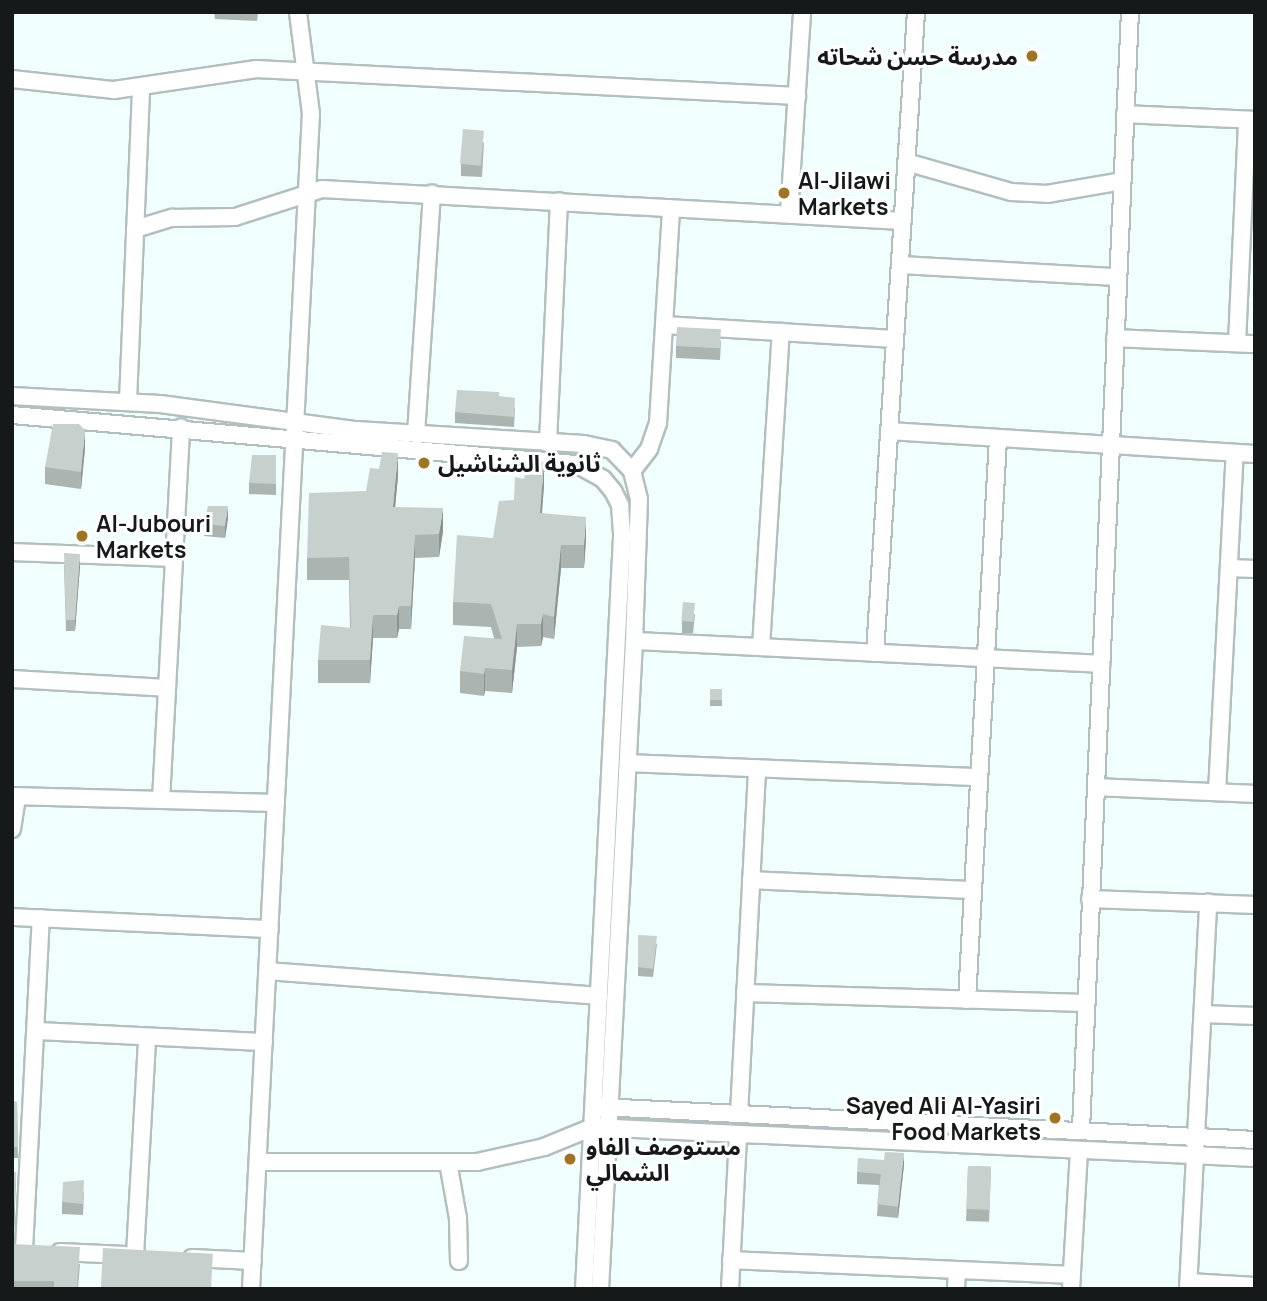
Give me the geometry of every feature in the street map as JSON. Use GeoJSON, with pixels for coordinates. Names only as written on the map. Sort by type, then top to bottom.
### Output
{"type":"FeatureCollection","features":[{"type":"Feature","properties":{"kind":"street"},"geometry":{"type":"LineString","coordinates":[[251,1289],[307,193],[309,70],[298,12]]}},
{"type":"Feature","properties":{"kind":"street"},"geometry":{"type":"LineString","coordinates":[[789,214],[802,12]]}},
{"type":"Feature","properties":{"kind":"street"},"geometry":{"type":"LineString","coordinates":[[874,653],[916,12]]}},
{"type":"Feature","properties":{"kind":"street"},"geometry":{"type":"LineString","coordinates":[[1081,1129],[1130,12]]}},
{"type":"Feature","properties":{"kind":"street"},"geometry":{"type":"LineString","coordinates":[[12,79],[86,89],[141,87],[256,69],[309,70],[797,96]]}},
{"type":"Feature","properties":{"kind":"street"},"geometry":{"type":"LineString","coordinates":[[128,401],[141,87]]}},
{"type":"Feature","properties":{"kind":"street"},"geometry":{"type":"LineString","coordinates":[[1125,114],[1251,120],[1237,343]]}},
{"type":"Feature","properties":{"kind":"street"},"geometry":{"type":"LineString","coordinates":[[906,162],[1011,192],[1047,194],[1122,181]]}},
{"type":"Feature","properties":{"kind":"street"},"geometry":{"type":"LineString","coordinates":[[135,229],[172,218],[235,217],[322,189],[902,221]]}},
{"type":"Feature","properties":{"kind":"street"},"geometry":{"type":"LineString","coordinates":[[416,434],[432,194]]}},
{"type":"Feature","properties":{"kind":"street"},"geometry":{"type":"LineString","coordinates":[[548,443],[559,201]]}},
{"type":"Feature","properties":{"kind":"street"},"geometry":{"type":"LineString","coordinates":[[632,471],[649,449],[656,430],[671,208]]}},
{"type":"Feature","properties":{"kind":"street"},"geometry":{"type":"LineString","coordinates":[[900,265],[1118,277]]}},
{"type":"Feature","properties":{"kind":"street"},"geometry":{"type":"LineString","coordinates":[[664,325],[895,338]]}},
{"type":"Feature","properties":{"kind":"street"},"geometry":{"type":"LineString","coordinates":[[761,647],[781,332]]}},
{"type":"Feature","properties":{"kind":"street"},"geometry":{"type":"LineString","coordinates":[[1115,338],[1255,344]]}},
{"type":"Feature","properties":{"kind":"street"},"geometry":{"type":"LineString","coordinates":[[12,396],[128,401],[295,423],[612,450],[632,471],[639,499],[634,641],[628,763],[601,1107]]}},
{"type":"Feature","properties":{"kind":"street"},"geometry":{"type":"LineString","coordinates":[[12,415],[181,428],[294,442],[576,464],[597,474],[613,491],[620,505],[622,537],[599,996],[600,1289]]}},
{"type":"Feature","properties":{"kind":"street"},"geometry":{"type":"LineString","coordinates":[[161,800],[181,428]]}},
{"type":"Feature","properties":{"kind":"street"},"geometry":{"type":"LineString","coordinates":[[889,431],[1255,454]]}},
{"type":"Feature","properties":{"kind":"street"},"geometry":{"type":"LineString","coordinates":[[967,1000],[998,439]]}},
{"type":"Feature","properties":{"kind":"street"},"geometry":{"type":"LineString","coordinates":[[1217,792],[1236,453]]}},
{"type":"Feature","properties":{"kind":"street"},"geometry":{"type":"LineString","coordinates":[[12,552],[174,558]]}},
{"type":"Feature","properties":{"kind":"street"},"geometry":{"type":"LineString","coordinates":[[1229,568],[1255,569]]}},
{"type":"Feature","properties":{"kind":"street"},"geometry":{"type":"LineString","coordinates":[[634,641],[1101,664]]}},
{"type":"Feature","properties":{"kind":"street"},"geometry":{"type":"LineString","coordinates":[[12,680],[167,688]]}},
{"type":"Feature","properties":{"kind":"street"},"geometry":{"type":"LineString","coordinates":[[628,763],[979,776]]}},
{"type":"Feature","properties":{"kind":"street"},"geometry":{"type":"LineString","coordinates":[[739,1114],[757,768]]}},
{"type":"Feature","properties":{"kind":"street"},"geometry":{"type":"LineString","coordinates":[[1096,787],[1255,794]]}},
{"type":"Feature","properties":{"kind":"street"},"geometry":{"type":"LineString","coordinates":[[12,829],[15,796],[276,803]]}},
{"type":"Feature","properties":{"kind":"street"},"geometry":{"type":"LineString","coordinates":[[751,880],[973,890]]}},
{"type":"Feature","properties":{"kind":"street"},"geometry":{"type":"LineString","coordinates":[[1090,899],[1255,905]]}},
{"type":"Feature","properties":{"kind":"street"},"geometry":{"type":"LineString","coordinates":[[1208,904],[1189,1285],[1255,1286]]}},
{"type":"Feature","properties":{"kind":"street"},"geometry":{"type":"LineString","coordinates":[[12,917],[270,929]]}},
{"type":"Feature","properties":{"kind":"street"},"geometry":{"type":"LineString","coordinates":[[41,918],[36,1031],[18,1250],[141,1256],[147,1037]]}},
{"type":"Feature","properties":{"kind":"street"},"geometry":{"type":"LineString","coordinates":[[268,971],[599,996]]}},
{"type":"Feature","properties":{"kind":"street"},"geometry":{"type":"LineString","coordinates":[[745,993],[1086,1003]]}},
{"type":"Feature","properties":{"kind":"street"},"geometry":{"type":"LineString","coordinates":[[1203,1014],[1255,1016]]}},
{"type":"Feature","properties":{"kind":"street"},"geometry":{"type":"LineString","coordinates":[[36,1031],[264,1042]]}},
{"type":"Feature","properties":{"kind":"street"},"geometry":{"type":"LineString","coordinates":[[601,1107],[1081,1129],[1255,1140]]}},
{"type":"Feature","properties":{"kind":"street"},"geometry":{"type":"LineString","coordinates":[[584,1289],[601,1127]]}},
{"type":"Feature","properties":{"kind":"street"},"geometry":{"type":"LineString","coordinates":[[258,1162],[448,1162],[514,1156],[601,1127],[1255,1158]]}},
{"type":"Feature","properties":{"kind":"street"},"geometry":{"type":"LineString","coordinates":[[730,1289],[738,1133]]}},
{"type":"Feature","properties":{"kind":"street"},"geometry":{"type":"LineString","coordinates":[[731,1260],[957,1270],[1072,1282],[1079,1150]]}},
{"type":"Feature","properties":{"kind":"street"},"geometry":{"type":"LineString","coordinates":[[448,1162],[458,1218],[459,1261]]}},
{"type":"Feature","properties":{"kind":"street"},"geometry":{"type":"LineString","coordinates":[[174,1257],[253,1261]]}},
{"type":"Feature","properties":{"kind":"street"},"geometry":{"type":"LineString","coordinates":[[956,1289],[957,1270]]}},
{"type":"Feature","properties":{"kind":"building"},"geometry":{"type":"Polygon","coordinates":[[[463,129],[484,131],[481,166],[460,164],[463,129]]]}},
{"type":"Feature","properties":{"kind":"building"},"geometry":{"type":"Polygon","coordinates":[[[677,327],[721,329],[720,348],[676,346],[677,327]]]}},
{"type":"Feature","properties":{"kind":"building"},"geometry":{"type":"Polygon","coordinates":[[[457,390],[499,392],[499,396],[515,398],[514,417],[455,412],[457,390]]]}},
{"type":"Feature","properties":{"kind":"building"},"geometry":{"type":"Polygon","coordinates":[[[53,424],[79,424],[85,430],[81,472],[45,467],[53,424]]]}},
{"type":"Feature","properties":{"kind":"building"},"geometry":{"type":"Polygon","coordinates":[[[382,452],[398,453],[393,507],[443,508],[439,534],[415,535],[411,606],[399,606],[397,615],[373,615],[370,660],[318,660],[321,625],[351,628],[349,557],[307,558],[309,493],[366,491],[370,468],[379,469],[382,452]]]}},
{"type":"Feature","properties":{"kind":"building"},"geometry":{"type":"Polygon","coordinates":[[[252,455],[276,455],[276,484],[249,483],[252,455]]]}},
{"type":"Feature","properties":{"kind":"building"},"geometry":{"type":"Polygon","coordinates":[[[527,462],[544,462],[540,513],[586,517],[584,545],[561,545],[554,617],[543,614],[541,624],[517,624],[512,670],[485,668],[484,674],[460,671],[464,636],[502,639],[491,604],[453,602],[457,535],[493,538],[499,501],[514,500],[515,477],[524,479],[527,462]]]}},
{"type":"Feature","properties":{"kind":"building"},"geometry":{"type":"Polygon","coordinates":[[[208,506],[228,506],[225,526],[204,524],[208,506]]]}},
{"type":"Feature","properties":{"kind":"building"},"geometry":{"type":"Polygon","coordinates":[[[64,553],[80,554],[75,620],[66,620],[64,553]]]}},
{"type":"Feature","properties":{"kind":"building"},"geometry":{"type":"Polygon","coordinates":[[[683,602],[695,603],[693,622],[681,621],[683,602]]]}},
{"type":"Feature","properties":{"kind":"building"},"geometry":{"type":"Polygon","coordinates":[[[710,689],[722,689],[722,700],[710,700],[710,689]]]}},
{"type":"Feature","properties":{"kind":"building"},"geometry":{"type":"Polygon","coordinates":[[[638,935],[657,936],[653,969],[638,967],[638,935]]]}},
{"type":"Feature","properties":{"kind":"building"},"geometry":{"type":"Polygon","coordinates":[[[12,1101],[17,1102],[18,1147],[12,1147],[12,1101]]]}},
{"type":"Feature","properties":{"kind":"building"},"geometry":{"type":"Polygon","coordinates":[[[885,1152],[904,1153],[898,1207],[877,1204],[881,1174],[857,1172],[858,1158],[884,1160],[885,1152]]]}},
{"type":"Feature","properties":{"kind":"building"},"geometry":{"type":"Polygon","coordinates":[[[968,1166],[991,1167],[989,1210],[966,1209],[968,1166]]]}},
{"type":"Feature","properties":{"kind":"building"},"geometry":{"type":"Polygon","coordinates":[[[12,1172],[16,1172],[12,1224],[12,1172]]]}},
{"type":"Feature","properties":{"kind":"building"},"geometry":{"type":"Polygon","coordinates":[[[84,1180],[83,1204],[62,1202],[63,1182],[84,1180]]]}},
{"type":"Feature","properties":{"kind":"building"},"geometry":{"type":"Polygon","coordinates":[[[12,1244],[80,1247],[77,1289],[54,1289],[54,1281],[12,1281],[12,1244]]]}},
{"type":"Feature","properties":{"kind":"building"},"geometry":{"type":"Polygon","coordinates":[[[103,1248],[213,1254],[211,1289],[101,1289],[103,1248]]]}},
{"type":"Feature","properties":{"kind":"place","name":"مدرسة حسن شحاته"},"geometry":{"type":"Point","coordinates":[1032,56]}},
{"type":"Feature","properties":{"kind":"place","name":"Al-Jilawi Markets"},"geometry":{"type":"Point","coordinates":[784,193]}},
{"type":"Feature","properties":{"kind":"place","name":"ثانوية الشناشيل"},"geometry":{"type":"Point","coordinates":[424,463]}},
{"type":"Feature","properties":{"kind":"place","name":"Al-Jubouri Markets"},"geometry":{"type":"Point","coordinates":[82,536]}},
{"type":"Feature","properties":{"kind":"place","name":"Sayed Ali Al-Yasiri Food Markets"},"geometry":{"type":"Point","coordinates":[1055,1118]}},
{"type":"Feature","properties":{"kind":"place","name":"مستوصف الفاو الشمالي"},"geometry":{"type":"Point","coordinates":[570,1159]}}]}
